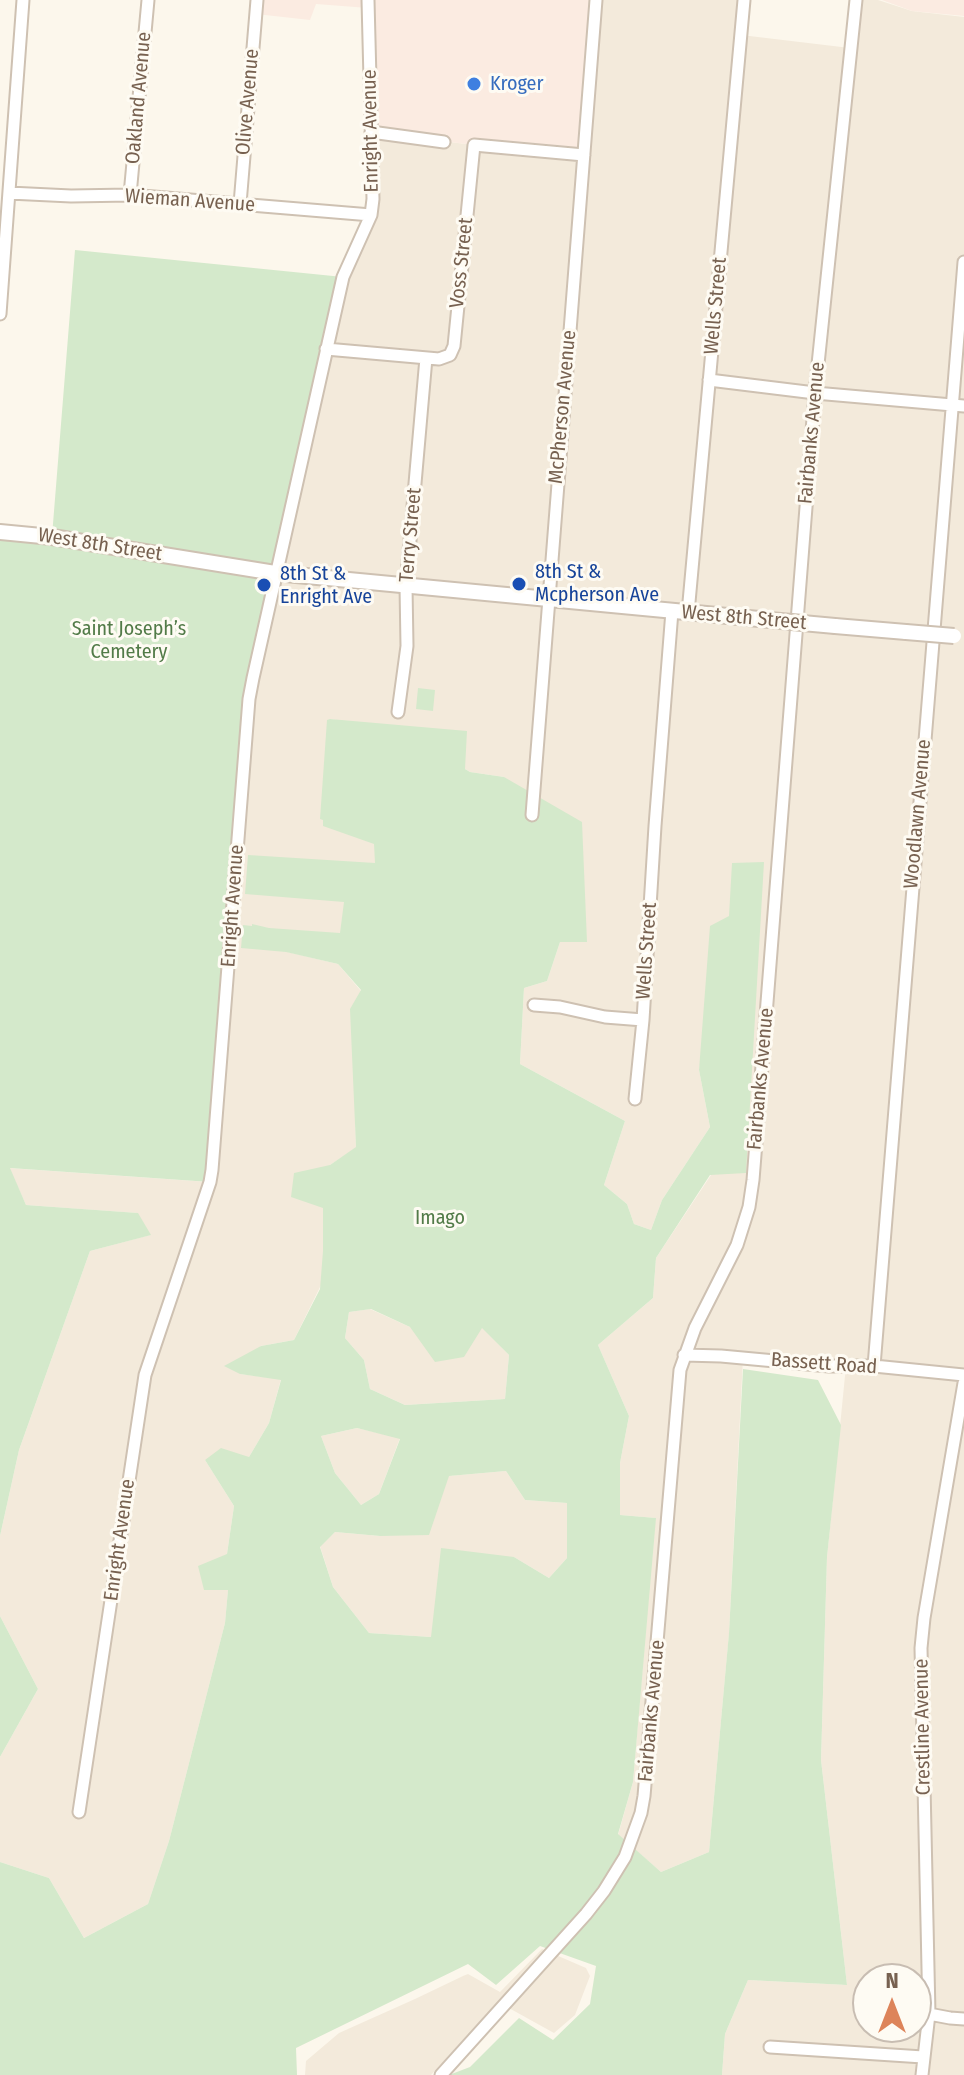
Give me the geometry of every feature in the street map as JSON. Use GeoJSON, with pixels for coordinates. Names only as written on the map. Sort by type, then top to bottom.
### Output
{"type":"FeatureCollection","features":[{"type":"Feature","properties":{"kind":"street"},"geometry":{"type":"LineString","coordinates":[[0,314],[23,0]]}},
{"type":"Feature","properties":{"kind":"street","name":"Oakland Avenue"},"geometry":{"type":"LineString","coordinates":[[130,195],[148,0]]}},
{"type":"Feature","properties":{"kind":"street","name":"Olive Avenue"},"geometry":{"type":"LineString","coordinates":[[240,204],[257,0]]}},
{"type":"Feature","properties":{"kind":"street","name":"Enright Avenue"},"geometry":{"type":"LineString","coordinates":[[79,1812],[145,1375],[212,1170],[249,699],[343,277],[371,215],[368,0]]}},
{"type":"Feature","properties":{"kind":"street","name":"McPherson Avenue"},"geometry":{"type":"LineString","coordinates":[[532,815],[596,0]]}},
{"type":"Feature","properties":{"kind":"street","name":"Wells Street"},"geometry":{"type":"LineString","coordinates":[[688,613],[744,0]]}},
{"type":"Feature","properties":{"kind":"street","name":"Fairbanks Avenue"},"geometry":{"type":"LineString","coordinates":[[441,2075],[586,1914],[616,1873],[636,1829],[644,1796],[677,1391],[684,1355],[695,1328],[737,1245],[749,1207],[753,1180],[815,393],[856,0]]}},
{"type":"Feature","properties":{"kind":"street"},"geometry":{"type":"LineString","coordinates":[[371,132],[444,142]]}},
{"type":"Feature","properties":{"kind":"street","name":"Voss Street"},"geometry":{"type":"LineString","coordinates":[[426,358],[446,358],[454,346],[474,145],[584,155]]}},
{"type":"Feature","properties":{"kind":"street","name":"Wieman Avenue"},"geometry":{"type":"LineString","coordinates":[[9,193],[130,195],[371,215]]}},
{"type":"Feature","properties":{"kind":"street","name":"Woodlawn Avenue"},"geometry":{"type":"LineString","coordinates":[[874,1366],[958,405],[964,262]]}},
{"type":"Feature","properties":{"kind":"street"},"geometry":{"type":"LineString","coordinates":[[326,349],[426,358]]}},
{"type":"Feature","properties":{"kind":"street","name":"Terry Street"},"geometry":{"type":"LineString","coordinates":[[398,712],[407,646],[406,586],[426,358]]}},
{"type":"Feature","properties":{"kind":"street"},"geometry":{"type":"LineString","coordinates":[[709,380],[958,405]]}},
{"type":"Feature","properties":{"kind":"street","name":"West 8th Street"},"geometry":{"type":"LineString","coordinates":[[0,532],[52,537],[275,573],[959,636]]}},
{"type":"Feature","properties":{"kind":"street","name":"Wells Street"},"geometry":{"type":"LineString","coordinates":[[635,1099],[672,611]]}},
{"type":"Feature","properties":{"kind":"street"},"geometry":{"type":"LineString","coordinates":[[534,1005],[643,1020]]}},
{"type":"Feature","properties":{"kind":"street","name":"Bassett Road"},"geometry":{"type":"LineString","coordinates":[[684,1355],[829,1366],[874,1366],[964,1375]]}},
{"type":"Feature","properties":{"kind":"street","name":"Crestline Avenue"},"geometry":{"type":"LineString","coordinates":[[928,1963],[921,1648],[964,1383]]}},
{"type":"Feature","properties":{"kind":"street"},"geometry":{"type":"LineString","coordinates":[[932,2015],[964,2019]]}},
{"type":"Feature","properties":{"kind":"street","name":"Crestline Avenue"},"geometry":{"type":"LineString","coordinates":[[922,2075],[925,2043]]}},
{"type":"Feature","properties":{"kind":"street"},"geometry":{"type":"LineString","coordinates":[[770,2047],[923,2057]]}},
{"type":"Feature","properties":{"kind":"shaded area"},"geometry":{"type":"Polygon","coordinates":[[[257,0],[596,0],[584,155],[371,132],[368,8],[316,4],[310,20],[256,14],[257,0]]]}},
{"type":"Feature","properties":{"kind":"shaded area"},"geometry":{"type":"Polygon","coordinates":[[[596,0],[744,0],[741,35],[850,48],[856,0],[878,0],[912,11],[964,17],[964,2075],[722,2075],[725,2034],[748,1980],[847,1985],[821,1760],[827,1557],[846,1366],[743,1358],[729,1634],[709,1852],[661,1872],[618,1835],[633,1782],[655,1518],[620,1515],[620,1463],[629,1416],[598,1345],[653,1298],[656,1258],[711,1175],[729,916],[699,1070],[710,1127],[662,1200],[651,1230],[634,1224],[627,1204],[604,1185],[625,1121],[520,1064],[524,988],[547,981],[560,942],[587,941],[504,777],[470,772],[403,730],[330,719],[375,844],[376,884],[339,942],[252,925],[250,943],[338,964],[361,991],[356,1148],[330,1165],[323,1207],[323,1281],[294,1340],[261,1346],[240,1374],[281,1379],[269,1423],[249,1457],[205,1460],[234,1506],[227,1554],[225,1623],[169,1841],[148,1904],[84,1938],[49,1878],[0,1862],[0,1757],[38,1689],[0,1616],[0,1536],[19,1450],[90,1251],[150,1235],[137,1213],[26,1205],[9,1168],[209,1182],[249,699],[343,277],[371,215],[371,132],[474,145],[596,0]]]}},
{"type":"Feature","properties":{"kind":"shaded area"},"geometry":{"type":"Polygon","coordinates":[[[882,0],[964,0],[964,16],[912,11],[882,0]]]}},
{"type":"Feature","properties":{"kind":"shaded area"},"geometry":{"type":"Polygon","coordinates":[[[370,1309],[410,1327],[482,1327],[509,1355],[505,1399],[405,1405],[370,1389],[364,1360],[345,1338],[349,1312],[370,1309]]]}},
{"type":"Feature","properties":{"kind":"shaded area"},"geometry":{"type":"Polygon","coordinates":[[[357,1428],[400,1438],[379,1494],[361,1505],[335,1473],[321,1436],[357,1428]]]}},
{"type":"Feature","properties":{"kind":"shaded area"},"geometry":{"type":"Polygon","coordinates":[[[506,1471],[525,1500],[567,1503],[567,1558],[549,1578],[514,1557],[431,1637],[369,1633],[333,1587],[320,1546],[335,1532],[380,1536],[448,1476],[506,1471]]]}},
{"type":"Feature","properties":{"kind":"shaded area"},"geometry":{"type":"Polygon","coordinates":[[[542,1949],[586,1968],[590,1976],[575,2015],[554,2033],[498,2002],[431,2075],[305,2075],[306,2061],[339,2033],[468,1974],[500,1992],[542,1949]]]}},
{"type":"Feature","properties":{"kind":"green space","name":"Saint Joseph’s Cemetery"},"geometry":{"type":"Polygon","coordinates":[[[75,250],[343,277],[253,678],[210,1182],[10,1168],[26,1205],[138,1213],[151,1235],[90,1251],[19,1450],[0,1536],[0,532],[52,536],[75,250]]]}},
{"type":"Feature","properties":{"kind":"green space"},"geometry":{"type":"Polygon","coordinates":[[[418,688],[435,690],[433,711],[416,709],[418,688]]]}},
{"type":"Feature","properties":{"kind":"green space","name":"Imago"},"geometry":{"type":"Polygon","coordinates":[[[327,720],[467,731],[465,769],[504,777],[582,822],[587,942],[560,942],[547,981],[524,988],[520,1064],[625,1121],[604,1185],[627,1204],[634,1224],[651,1230],[662,1200],[710,1127],[699,1070],[710,926],[729,916],[732,863],[764,862],[746,1173],[710,1175],[656,1258],[653,1298],[598,1345],[629,1416],[620,1463],[620,1515],[656,1518],[633,1782],[618,1834],[661,1872],[709,1852],[729,1633],[743,1369],[818,1380],[841,1425],[827,1557],[821,1760],[847,1985],[748,1980],[725,2034],[722,2075],[449,2075],[470,2067],[519,2018],[553,2040],[590,2004],[596,1966],[540,1946],[496,1985],[468,1964],[296,2048],[297,2075],[0,2075],[0,1862],[49,1878],[84,1938],[148,1904],[169,1841],[225,1623],[228,1590],[204,1590],[198,1566],[227,1554],[234,1506],[205,1460],[221,1448],[249,1457],[269,1423],[281,1380],[240,1374],[224,1366],[261,1346],[294,1340],[320,1289],[323,1208],[291,1197],[294,1173],[330,1165],[356,1147],[350,1009],[361,990],[338,964],[286,952],[241,948],[243,925],[340,933],[344,902],[245,894],[248,855],[375,863],[374,844],[323,826],[320,819],[327,720]],[[371,1309],[349,1312],[345,1338],[364,1360],[370,1389],[405,1405],[505,1399],[509,1355],[482,1328],[464,1357],[435,1362],[410,1327],[371,1309]],[[357,1428],[321,1436],[335,1473],[361,1505],[379,1494],[400,1439],[357,1428]],[[506,1471],[449,1476],[429,1535],[380,1536],[335,1532],[320,1547],[333,1587],[369,1633],[431,1637],[441,1548],[514,1557],[549,1578],[567,1558],[567,1503],[525,1500],[506,1471]]]}},
{"type":"Feature","properties":{"kind":"green space"},"geometry":{"type":"Polygon","coordinates":[[[0,1616],[38,1689],[0,1757],[0,1616]]]}},
{"type":"Feature","properties":{"kind":"place","name":"Kroger"},"geometry":{"type":"Point","coordinates":[474,84]}},
{"type":"Feature","properties":{"kind":"place","name":"8th St & Mcpherson Ave"},"geometry":{"type":"Point","coordinates":[519,584]}},
{"type":"Feature","properties":{"kind":"place","name":"8th St & Enright Ave"},"geometry":{"type":"Point","coordinates":[264,585]}}]}
